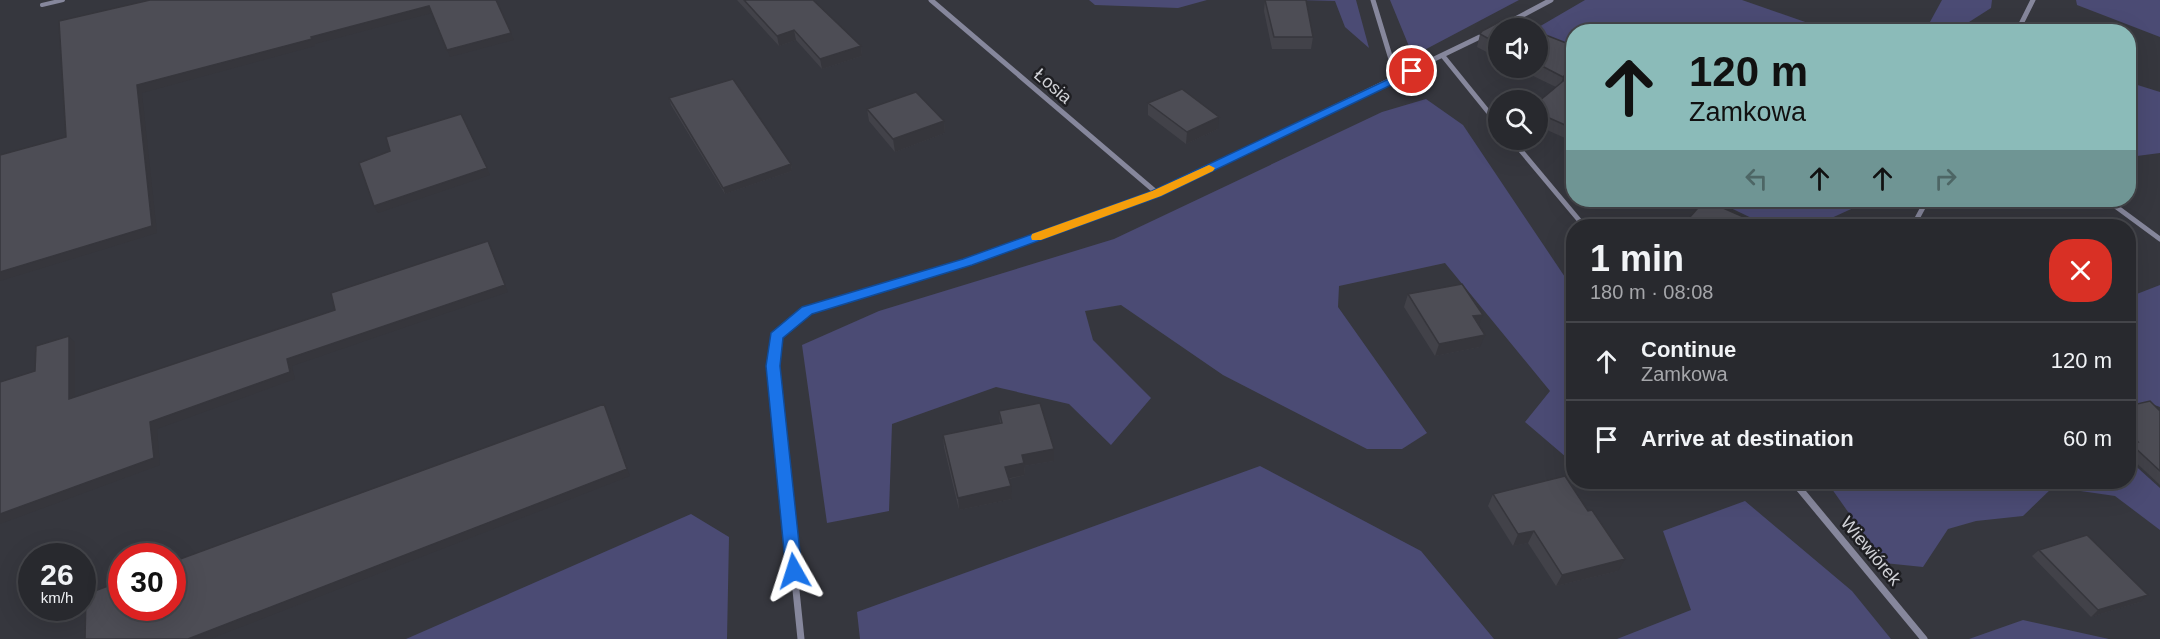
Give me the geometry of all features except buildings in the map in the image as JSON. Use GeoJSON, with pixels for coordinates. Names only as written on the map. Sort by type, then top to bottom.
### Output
{"type":"FeatureCollection","features":[{"type":"Feature","properties":{"kind":"street","name":"Łosia"},"geometry":{"type":"LineString","coordinates":[[931,0],[1157,194]]}},
{"type":"Feature","properties":{"kind":"street"},"geometry":{"type":"LineString","coordinates":[[1373,0],[1397,79]]}},
{"type":"Feature","properties":{"kind":"street"},"geometry":{"type":"LineString","coordinates":[[1517,18],[1551,0]]}},
{"type":"Feature","properties":{"kind":"street"},"geometry":{"type":"LineString","coordinates":[[2021,24],[2033,0]]}},
{"type":"Feature","properties":{"kind":"street"},"geometry":{"type":"LineString","coordinates":[[801,639],[773,366],[776,336],[807,310],[968,262],[1157,194],[1397,79],[1488,32]]}},
{"type":"Feature","properties":{"kind":"street"},"geometry":{"type":"LineString","coordinates":[[1443,56],[1488,112]]}},
{"type":"Feature","properties":{"kind":"street"},"geometry":{"type":"LineString","coordinates":[[1520,150],[1566,204]]}},
{"type":"Feature","properties":{"kind":"street"},"geometry":{"type":"LineString","coordinates":[[1568,207],[1578,219]]}},
{"type":"Feature","properties":{"kind":"street"},"geometry":{"type":"LineString","coordinates":[[2117,207],[2133,219]]}},
{"type":"Feature","properties":{"kind":"street"},"geometry":{"type":"LineString","coordinates":[[2136,221],[2160,239]]}},
{"type":"Feature","properties":{"kind":"street","name":"Wiewiórek"},"geometry":{"type":"LineString","coordinates":[[1800,489],[1924,639]]}},
{"type":"Feature","properties":{"kind":"lane"},"geometry":{"type":"LineString","coordinates":[[42,5],[63,0]]}},
{"type":"Feature","properties":{"kind":"shaded area"},"geometry":{"type":"Polygon","coordinates":[[[1089,0],[1207,0],[1178,8],[1095,5],[1089,0]]]}},
{"type":"Feature","properties":{"kind":"shaded area"},"geometry":{"type":"Polygon","coordinates":[[[1298,0],[1356,0],[1369,48],[1345,27],[1335,1],[1298,0]]]}},
{"type":"Feature","properties":{"kind":"shaded area"},"geometry":{"type":"Polygon","coordinates":[[[1390,0],[1519,0],[1413,56],[1390,0]]]}},
{"type":"Feature","properties":{"kind":"shaded area"},"geometry":{"type":"Polygon","coordinates":[[[1585,0],[1742,0],[1811,24],[1566,24],[1566,59],[1548,55],[1548,22],[1585,0]]]}},
{"type":"Feature","properties":{"kind":"shaded area"},"geometry":{"type":"Polygon","coordinates":[[[1942,0],[1992,0],[1991,8],[1966,24],[1929,24],[1942,0]]]}},
{"type":"Feature","properties":{"kind":"shaded area"},"geometry":{"type":"Polygon","coordinates":[[[2076,0],[2160,0],[2160,37],[2136,28],[2136,24],[2126,24],[2077,5],[2076,0]]]}},
{"type":"Feature","properties":{"kind":"shaded area"},"geometry":{"type":"Polygon","coordinates":[[[2136,84],[2160,92],[2160,153],[2136,156],[2136,84]]]}},
{"type":"Feature","properties":{"kind":"shaded area"},"geometry":{"type":"Polygon","coordinates":[[[1426,99],[1463,125],[1566,279],[1566,457],[1525,422],[1550,391],[1445,263],[1339,286],[1338,307],[1427,433],[1402,449],[1367,449],[1223,375],[1121,305],[1085,311],[1093,340],[1151,398],[1111,445],[1069,404],[996,387],[892,424],[889,511],[827,523],[802,345],[879,311],[1114,239],[1382,112],[1426,99]]]}},
{"type":"Feature","properties":{"kind":"shaded area"},"geometry":{"type":"Polygon","coordinates":[[[1729,207],[1856,207],[1829,219],[1754,219],[1729,207]]]}},
{"type":"Feature","properties":{"kind":"shaded area"},"geometry":{"type":"Polygon","coordinates":[[[2160,285],[2160,407],[2146,402],[2136,404],[2136,294],[2160,285]]]}},
{"type":"Feature","properties":{"kind":"shaded area"},"geometry":{"type":"Polygon","coordinates":[[[1260,466],[1421,551],[1494,639],[860,639],[857,612],[1260,466]]]}},
{"type":"Feature","properties":{"kind":"shaded area"},"geometry":{"type":"Polygon","coordinates":[[[2136,466],[2160,488],[2160,530],[2115,496],[2067,489],[2136,489],[2136,466]]]}},
{"type":"Feature","properties":{"kind":"shaded area"},"geometry":{"type":"Polygon","coordinates":[[[1832,489],[2051,489],[2023,516],[1976,521],[1948,529],[1923,567],[1884,563],[1832,489]]]}},
{"type":"Feature","properties":{"kind":"shaded area"},"geometry":{"type":"Polygon","coordinates":[[[1745,501],[1852,591],[1891,639],[1617,639],[1691,610],[1663,531],[1745,501]]]}},
{"type":"Feature","properties":{"kind":"shaded area"},"geometry":{"type":"Polygon","coordinates":[[[691,514],[729,537],[727,639],[406,639],[691,514]]]}},
{"type":"Feature","properties":{"kind":"shaded area"},"geometry":{"type":"Polygon","coordinates":[[[2023,620],[2109,639],[1969,639],[2023,620]]]}},
{"type":"Feature","properties":{"kind":"slow traffic"},"geometry":{"type":"LineString","coordinates":[[1037,237],[1157,194],[1209,168]]}},
{"type":"Feature","properties":{"kind":"route"},"geometry":{"type":"LineString","coordinates":[[794,571],[773,366],[776,336],[807,310],[968,262],[1157,194],[1412,71]]}}]}
